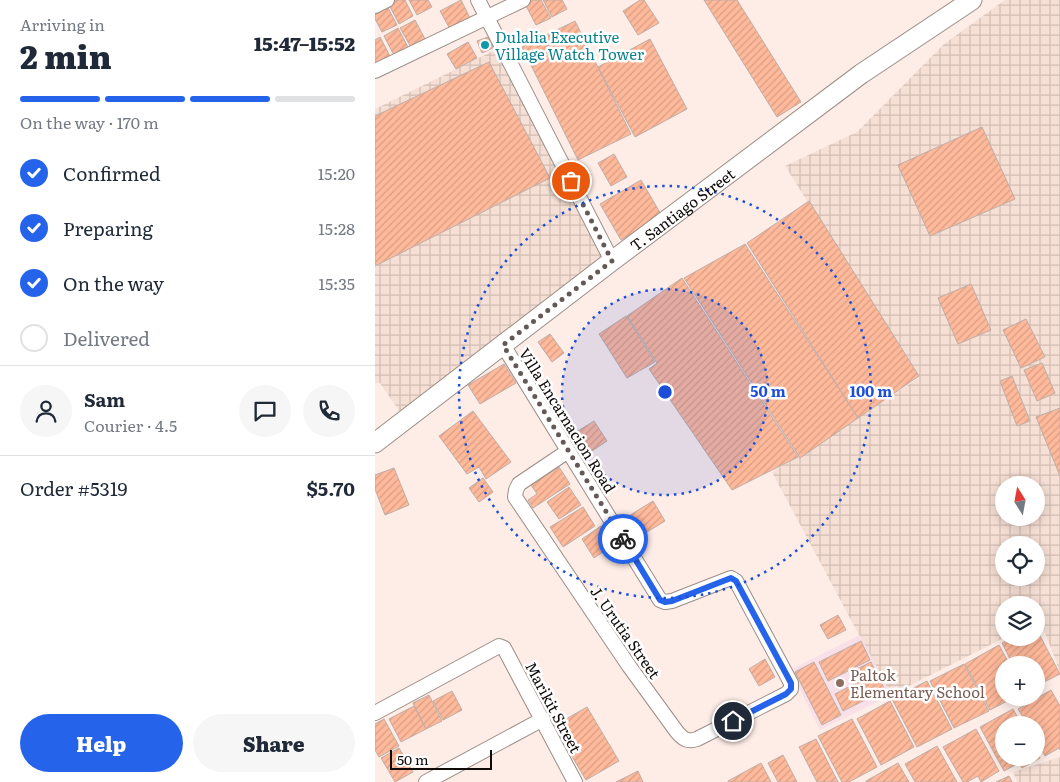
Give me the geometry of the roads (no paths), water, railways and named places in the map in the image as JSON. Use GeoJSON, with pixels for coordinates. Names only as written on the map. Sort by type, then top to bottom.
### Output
{"type":"FeatureCollection","features":[{"type":"Feature","properties":{"kind":"main road","name":"T. Santiago Street"},"geometry":{"type":"LineString","coordinates":[[375,443],[612,261],[861,74],[972,0]]}},
{"type":"Feature","properties":{"kind":"street"},"geometry":{"type":"LineString","coordinates":[[375,6],[387,0]]}},
{"type":"Feature","properties":{"kind":"street"},"geometry":{"type":"LineString","coordinates":[[478,0],[612,261]]}},
{"type":"Feature","properties":{"kind":"street"},"geometry":{"type":"LineString","coordinates":[[375,71],[523,0]]}},
{"type":"Feature","properties":{"kind":"street","name":"Villa Encarnacion Road"},"geometry":{"type":"LineString","coordinates":[[503,345],[660,600],[665,602],[672,601],[731,578],[736,581],[791,683]]}},
{"type":"Feature","properties":{"kind":"street","name":"J. Urutia Street"},"geometry":{"type":"LineString","coordinates":[[568,451],[519,484],[515,497],[629,666],[683,739],[690,741],[697,739],[786,694],[791,689],[791,683]]}},
{"type":"Feature","properties":{"kind":"street","name":"Marikit Street"},"geometry":{"type":"LineString","coordinates":[[375,713],[499,646],[504,648],[575,782]]}},
{"type":"Feature","properties":{"kind":"street"},"geometry":{"type":"LineString","coordinates":[[426,782],[543,720]]}},
{"type":"Feature","properties":{"kind":"place","name":"Dulalia Executive Village Watch Tower"},"geometry":{"type":"Point","coordinates":[485,45]}},
{"type":"Feature","properties":{"kind":"place","name":"Paltok Elementary School"},"geometry":{"type":"Point","coordinates":[840,683]}}]}
